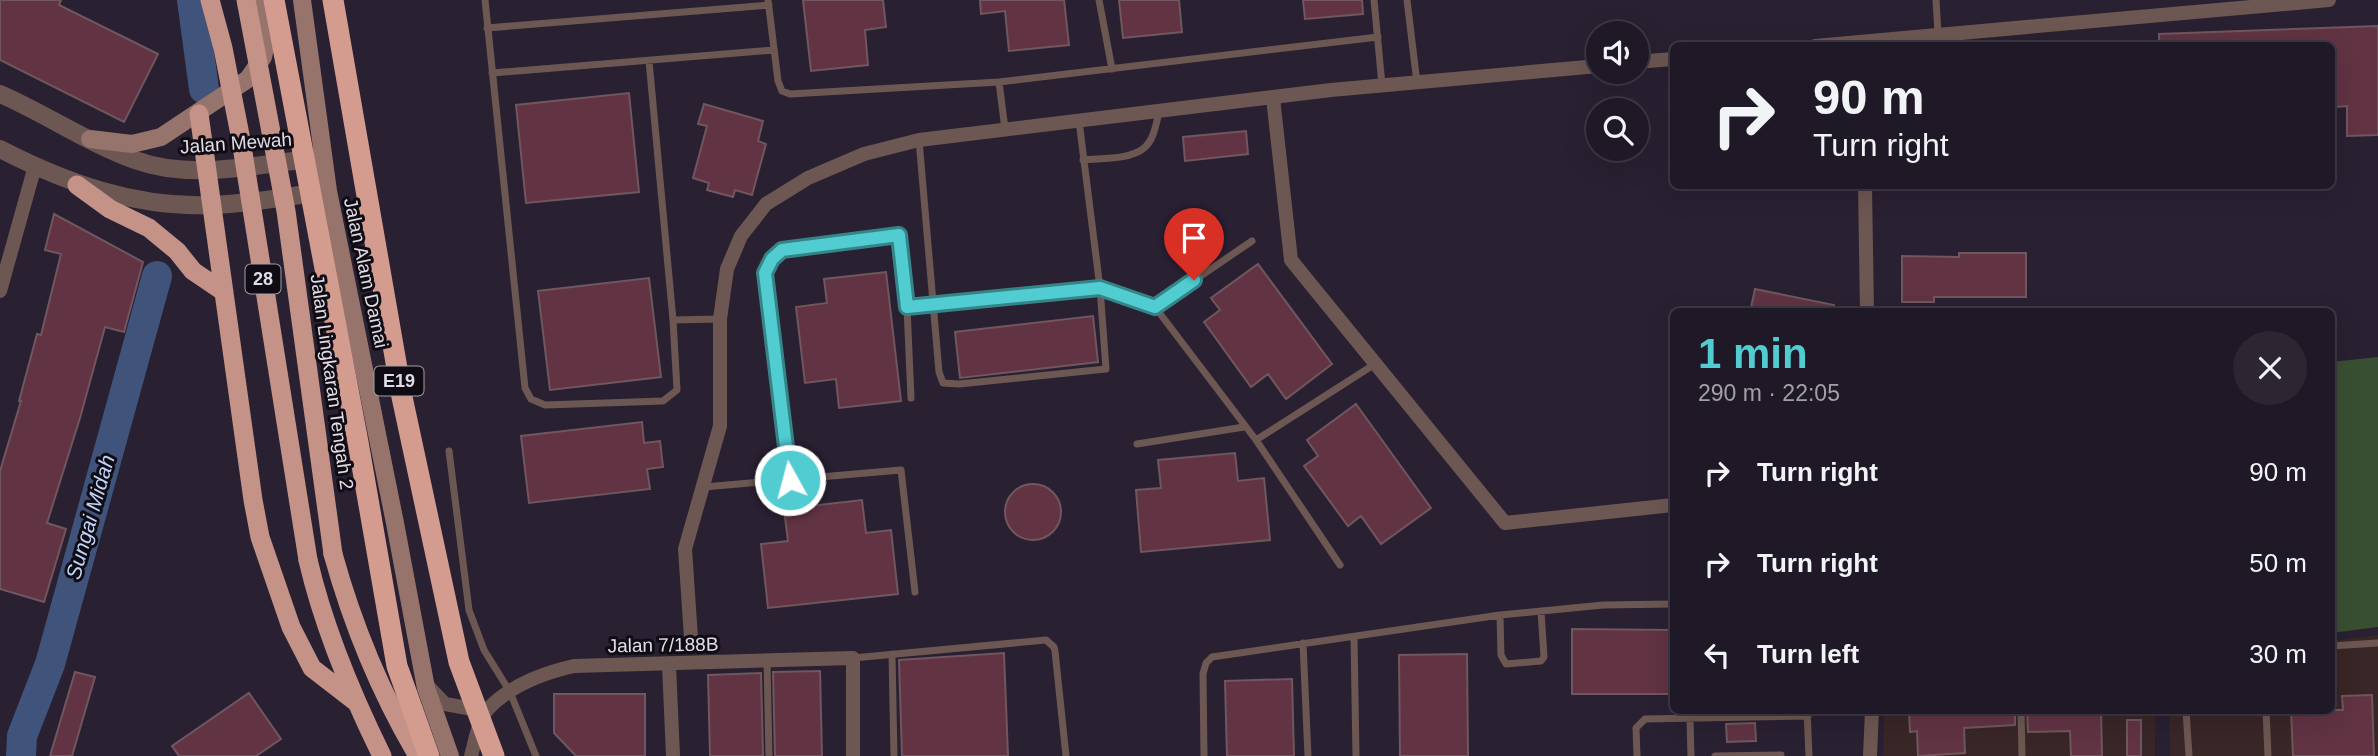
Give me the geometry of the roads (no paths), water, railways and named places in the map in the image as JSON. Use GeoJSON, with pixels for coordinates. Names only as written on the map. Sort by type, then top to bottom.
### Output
{"type":"FeatureCollection","features":[{"type":"Feature","properties":{"kind":"highway","name":"28"},"geometry":{"type":"LineString","coordinates":[[210,0],[223,48],[241,140],[308,560],[326,624],[356,702],[382,756]]}},
{"type":"Feature","properties":{"kind":"highway","name":"Jalan Lingkaran Tengah 2"},"geometry":{"type":"LineString","coordinates":[[246,0],[286,211],[333,554],[346,604],[366,656],[418,756]]}},
{"type":"Feature","properties":{"kind":"highway","name":"E19"},"geometry":{"type":"LineString","coordinates":[[274,0],[358,442],[397,666],[429,756]]}},
{"type":"Feature","properties":{"kind":"highway","name":"E19"},"geometry":{"type":"LineString","coordinates":[[333,0],[402,397],[459,662],[494,756]]}},
{"type":"Feature","properties":{"kind":"highway"},"geometry":{"type":"LineString","coordinates":[[199,114],[260,537],[291,627],[312,668],[356,702]]}},
{"type":"Feature","properties":{"kind":"highway"},"geometry":{"type":"LineString","coordinates":[[77,185],[110,209],[149,228],[177,251],[192,271],[224,292]]}},
{"type":"Feature","properties":{"kind":"main road"},"geometry":{"type":"LineString","coordinates":[[90,139],[132,144],[161,137],[248,79],[263,57],[269,32],[261,0]]}},
{"type":"Feature","properties":{"kind":"main road","name":"Jalan Alam Damai"},"geometry":{"type":"LineString","coordinates":[[302,0],[328,191],[425,683],[450,756]]}},
{"type":"Feature","properties":{"kind":"street"},"geometry":{"type":"LineString","coordinates":[[1874,42],[2329,0]]}},
{"type":"Feature","properties":{"kind":"street"},"geometry":{"type":"LineString","coordinates":[[1649,61],[1670,59]]}},
{"type":"Feature","properties":{"kind":"street"},"geometry":{"type":"LineString","coordinates":[[691,638],[685,550],[720,426],[720,319],[727,269],[741,236],[766,204],[808,178],[864,153],[919,140],[1382,86],[1586,67]]}},
{"type":"Feature","properties":{"kind":"street","name":"Jalan Mewah"},"geometry":{"type":"LineString","coordinates":[[0,94],[136,161],[170,168],[208,170],[324,158]]}},
{"type":"Feature","properties":{"kind":"street"},"geometry":{"type":"LineString","coordinates":[[1273,98],[1292,260],[1505,523],[1670,505]]}},
{"type":"Feature","properties":{"kind":"street"},"geometry":{"type":"LineString","coordinates":[[0,149],[77,185],[165,205],[212,205],[328,191]]}},
{"type":"Feature","properties":{"kind":"street"},"geometry":{"type":"LineString","coordinates":[[0,290],[35,166]]}},
{"type":"Feature","properties":{"kind":"street"},"geometry":{"type":"LineString","coordinates":[[1865,189],[1867,308]]}},
{"type":"Feature","properties":{"kind":"street"},"geometry":{"type":"LineString","coordinates":[[853,658],[853,756]]}},
{"type":"Feature","properties":{"kind":"street","name":"Jalan 7/188B"},"geometry":{"type":"LineString","coordinates":[[486,711],[510,692],[548,672],[574,666],[853,658]]}},
{"type":"Feature","properties":{"kind":"street"},"geometry":{"type":"LineString","coordinates":[[669,665],[673,756]]}},
{"type":"Feature","properties":{"kind":"street"},"geometry":{"type":"LineString","coordinates":[[425,683],[445,704],[486,711],[471,756]]}},
{"type":"Feature","properties":{"kind":"street"},"geometry":{"type":"LineString","coordinates":[[1870,756],[1872,714]]}},
{"type":"Feature","properties":{"kind":"lane"},"geometry":{"type":"LineString","coordinates":[[485,0],[525,388],[531,399],[545,405],[663,401],[677,390],[649,61]]}},
{"type":"Feature","properties":{"kind":"lane"},"geometry":{"type":"LineString","coordinates":[[1099,0],[1112,69]]}},
{"type":"Feature","properties":{"kind":"lane"},"geometry":{"type":"LineString","coordinates":[[1374,0],[1382,86]]}},
{"type":"Feature","properties":{"kind":"lane"},"geometry":{"type":"LineString","coordinates":[[1407,0],[1417,83]]}},
{"type":"Feature","properties":{"kind":"lane"},"geometry":{"type":"LineString","coordinates":[[1936,0],[1938,34]]}},
{"type":"Feature","properties":{"kind":"lane"},"geometry":{"type":"LineString","coordinates":[[487,28],[768,2],[778,82],[782,91],[790,94],[999,82],[1378,37]]}},
{"type":"Feature","properties":{"kind":"lane"},"geometry":{"type":"LineString","coordinates":[[492,73],[774,50]]}},
{"type":"Feature","properties":{"kind":"lane"},"geometry":{"type":"LineString","coordinates":[[999,82],[1005,130]]}},
{"type":"Feature","properties":{"kind":"lane"},"geometry":{"type":"LineString","coordinates":[[1083,160],[1131,155],[1144,148],[1153,133],[1159,112]]}},
{"type":"Feature","properties":{"kind":"lane"},"geometry":{"type":"LineString","coordinates":[[919,140],[939,372],[943,383],[959,384],[1106,369],[1100,288],[1079,120]]}},
{"type":"Feature","properties":{"kind":"lane"},"geometry":{"type":"LineString","coordinates":[[790,480],[765,273],[772,259],[782,250],[899,235],[907,307],[911,398]]}},
{"type":"Feature","properties":{"kind":"lane"},"geometry":{"type":"LineString","coordinates":[[1155,307],[1252,241]]}},
{"type":"Feature","properties":{"kind":"lane"},"geometry":{"type":"LineString","coordinates":[[907,307],[1100,288],[1155,307],[1256,440],[1340,565]]}},
{"type":"Feature","properties":{"kind":"lane"},"geometry":{"type":"LineString","coordinates":[[673,320],[720,319]]}},
{"type":"Feature","properties":{"kind":"lane"},"geometry":{"type":"LineString","coordinates":[[1256,440],[1376,364]]}},
{"type":"Feature","properties":{"kind":"lane"},"geometry":{"type":"LineString","coordinates":[[1137,444],[1244,427]]}},
{"type":"Feature","properties":{"kind":"lane"},"geometry":{"type":"LineString","coordinates":[[449,451],[469,610],[484,650],[510,692],[536,756]]}},
{"type":"Feature","properties":{"kind":"lane"},"geometry":{"type":"LineString","coordinates":[[702,487],[901,470],[915,592]]}},
{"type":"Feature","properties":{"kind":"lane"},"geometry":{"type":"LineString","coordinates":[[1204,756],[1203,674],[1206,663],[1212,657],[1500,615],[1603,605],[1670,604]]}},
{"type":"Feature","properties":{"kind":"lane"},"geometry":{"type":"LineString","coordinates":[[1500,615],[1503,661],[1506,664],[1535,663],[1541,662],[1544,657],[1541,611]]}},
{"type":"Feature","properties":{"kind":"lane"},"geometry":{"type":"LineString","coordinates":[[1354,637],[1356,756]]}},
{"type":"Feature","properties":{"kind":"lane"},"geometry":{"type":"LineString","coordinates":[[853,658],[1041,640],[1050,643],[1055,651],[1066,756]]}},
{"type":"Feature","properties":{"kind":"lane"},"geometry":{"type":"LineString","coordinates":[[1303,643],[1308,756]]}},
{"type":"Feature","properties":{"kind":"lane"},"geometry":{"type":"LineString","coordinates":[[2335,646],[2378,643]]}},
{"type":"Feature","properties":{"kind":"lane"},"geometry":{"type":"LineString","coordinates":[[891,654],[894,756]]}},
{"type":"Feature","properties":{"kind":"lane"},"geometry":{"type":"LineString","coordinates":[[767,662],[769,756]]}},
{"type":"Feature","properties":{"kind":"lane"},"geometry":{"type":"LineString","coordinates":[[1637,756],[1636,728],[1645,719],[1788,714]]}},
{"type":"Feature","properties":{"kind":"lane"},"geometry":{"type":"LineString","coordinates":[[1807,714],[1809,756]]}},
{"type":"Feature","properties":{"kind":"lane"},"geometry":{"type":"LineString","coordinates":[[2021,714],[2022,756]]}},
{"type":"Feature","properties":{"kind":"lane"},"geometry":{"type":"LineString","coordinates":[[2186,714],[2189,756]]}},
{"type":"Feature","properties":{"kind":"lane"},"geometry":{"type":"LineString","coordinates":[[2266,714],[2268,756]]}},
{"type":"Feature","properties":{"kind":"lane"},"geometry":{"type":"LineString","coordinates":[[1690,719],[1691,756]]}},
{"type":"Feature","properties":{"kind":"lane"},"geometry":{"type":"LineString","coordinates":[[1715,756],[1781,755]]}},
{"type":"Feature","properties":{"kind":"waterway","name":"Sungai Midah"},"geometry":{"type":"LineString","coordinates":[[192,0],[204,89]]}},
{"type":"Feature","properties":{"kind":"waterway","name":"Sungai Midah"},"geometry":{"type":"LineString","coordinates":[[21,756],[22,736],[50,664],[157,276]]}}]}
